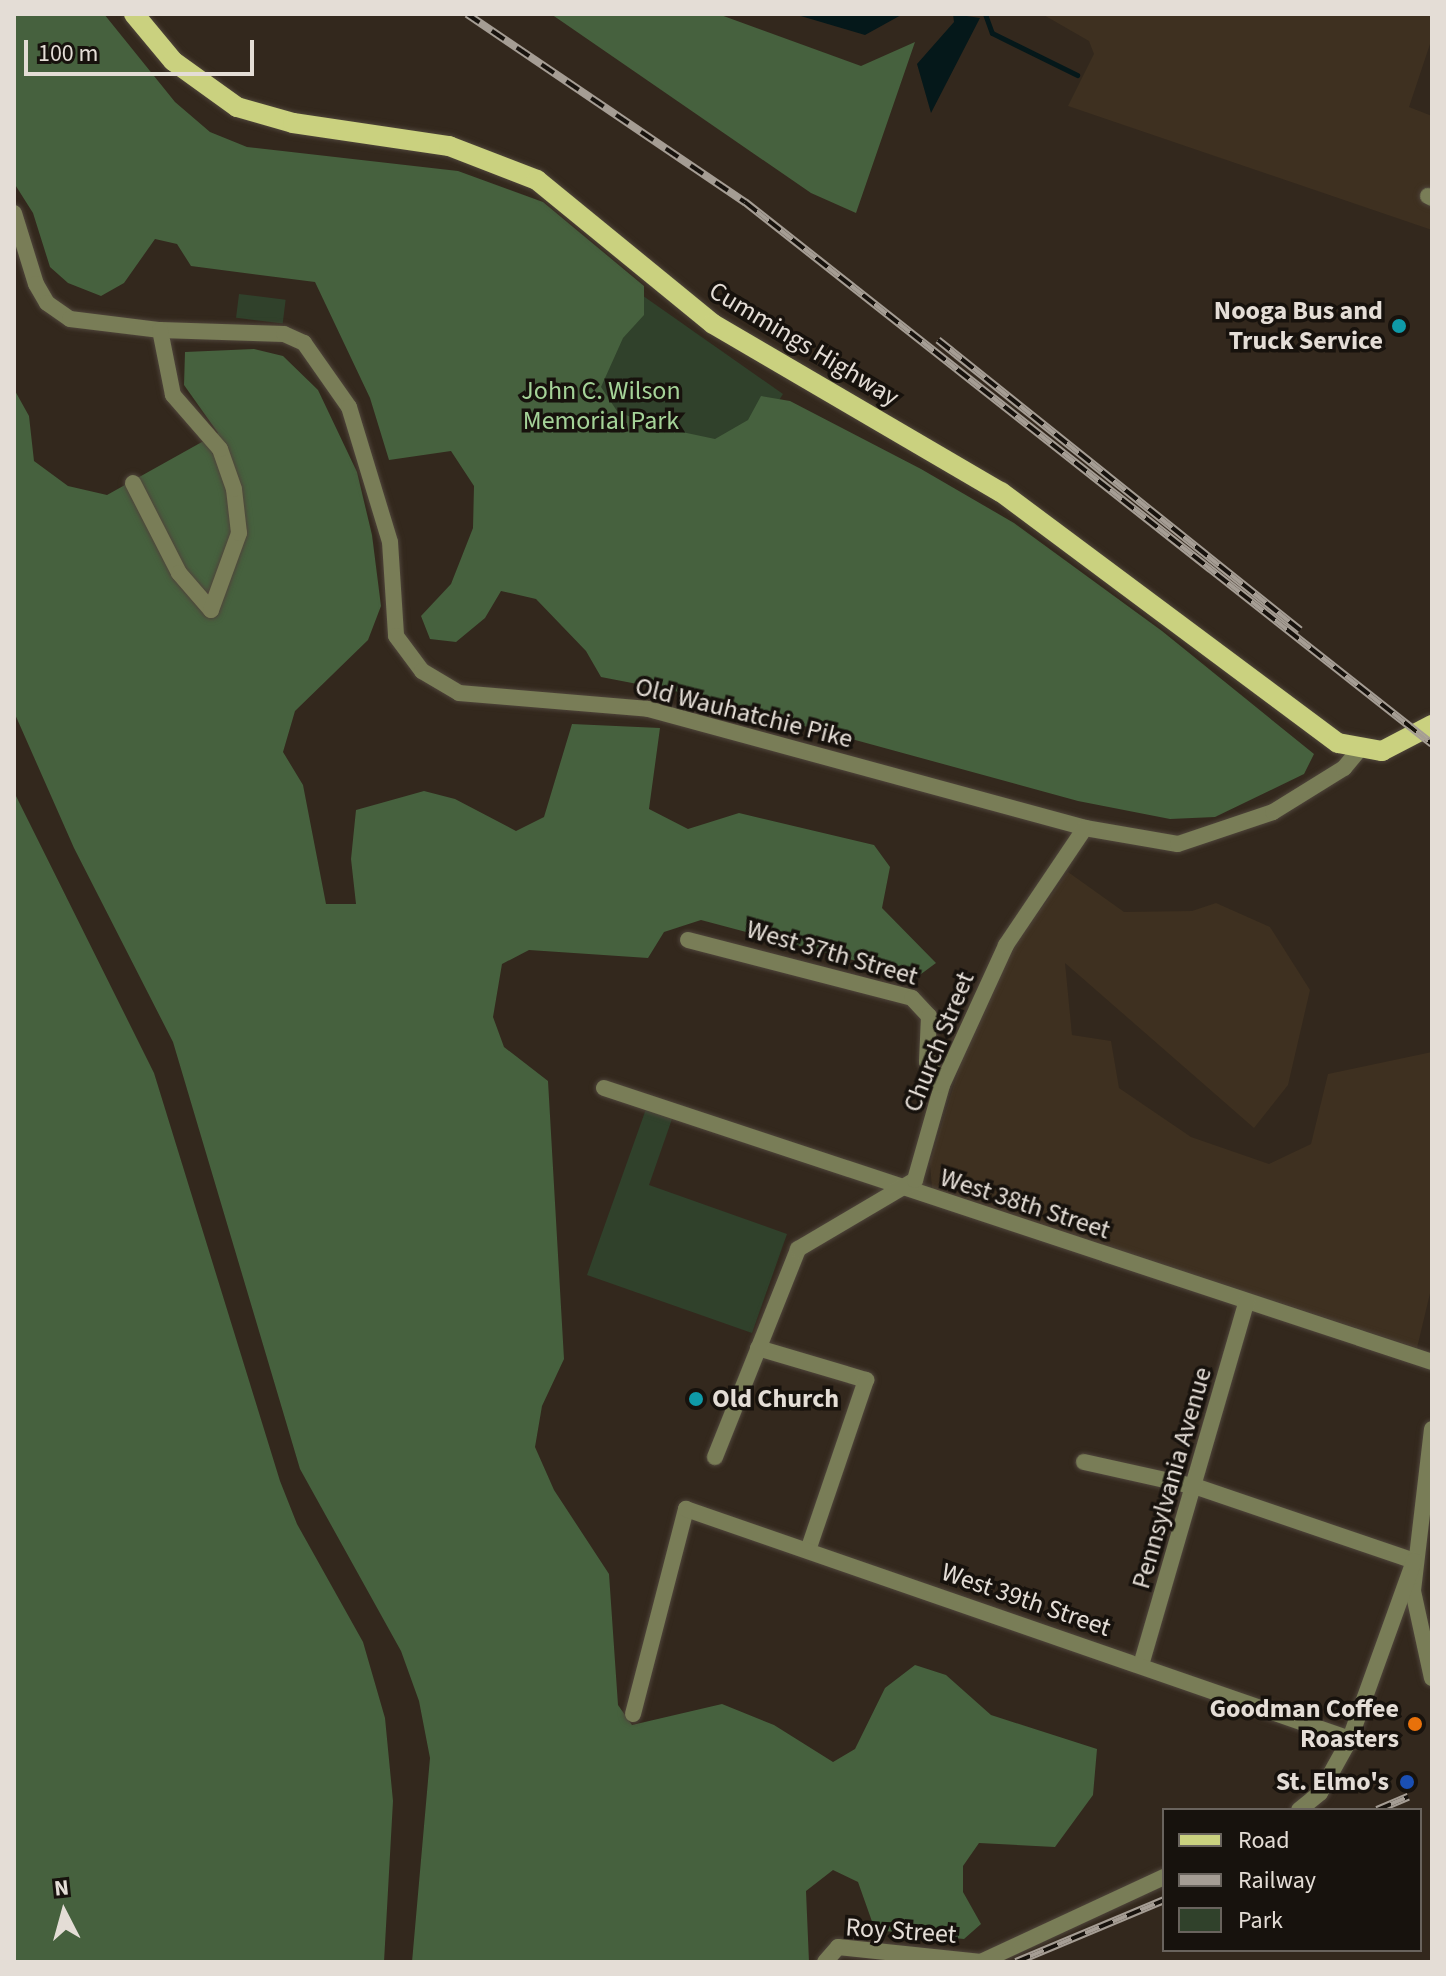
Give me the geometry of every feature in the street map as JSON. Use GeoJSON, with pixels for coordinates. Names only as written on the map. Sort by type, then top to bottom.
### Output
{"type":"FeatureCollection","features":[{"type":"Feature","properties":{"kind":"main road","name":"Cummings Highway"},"geometry":{"type":"LineString","coordinates":[[134,14],[173,61],[237,107],[293,123],[449,146],[537,180],[713,324],[1001,492],[1329,737],[1359,750]]}},
{"type":"Feature","properties":{"kind":"main road"},"geometry":{"type":"LineString","coordinates":[[1359,750],[1382,751],[1432,725]]}},
{"type":"Feature","properties":{"kind":"street","name":"Old Wauhatchie Pike"},"geometry":{"type":"LineString","coordinates":[[14,213],[47,303],[70,319],[160,330],[284,334],[304,343],[349,407],[390,542],[396,636],[422,671],[459,693],[648,709],[1085,828],[1178,844],[1212,837],[1273,812],[1344,768],[1359,750]]}},
{"type":"Feature","properties":{"kind":"street"},"geometry":{"type":"LineString","coordinates":[[133,483],[179,573],[211,610],[239,533],[234,489],[220,449],[173,395],[160,330]]}},
{"type":"Feature","properties":{"kind":"street","name":"Church Street"},"geometry":{"type":"LineString","coordinates":[[715,1457],[798,1249],[915,1180],[942,1085],[1025,909],[1085,828]]}},
{"type":"Feature","properties":{"kind":"street","name":"West 37th Street"},"geometry":{"type":"LineString","coordinates":[[688,940],[912,998],[929,1016],[927,1062],[942,1085]]}},
{"type":"Feature","properties":{"kind":"street","name":"West 38th Street"},"geometry":{"type":"LineString","coordinates":[[604,1088],[898,1188],[1432,1362]]}},
{"type":"Feature","properties":{"kind":"street","name":"Pennsylvania Avenue"},"geometry":{"type":"LineString","coordinates":[[1141,1665],[1197,1487],[1246,1303]]}},
{"type":"Feature","properties":{"kind":"street"},"geometry":{"type":"LineString","coordinates":[[758,1348],[866,1380],[808,1550]]}},
{"type":"Feature","properties":{"kind":"street"},"geometry":{"type":"LineString","coordinates":[[1432,1429],[1414,1561],[1417,1621],[1432,1678]]}},
{"type":"Feature","properties":{"kind":"street"},"geometry":{"type":"LineString","coordinates":[[1084,1462],[1197,1487],[1414,1561]]}},
{"type":"Feature","properties":{"kind":"street","name":"West 39th Street"},"geometry":{"type":"LineString","coordinates":[[633,1714],[686,1509],[1350,1739]]}},
{"type":"Feature","properties":{"kind":"street"},"geometry":{"type":"LineString","coordinates":[[1301,1808],[1320,1793],[1350,1739],[1414,1561]]}},
{"type":"Feature","properties":{"kind":"street"},"geometry":{"type":"LineString","coordinates":[[981,1962],[1162,1878]]}},
{"type":"Feature","properties":{"kind":"street","name":"Roy Street"},"geometry":{"type":"LineString","coordinates":[[825,1962],[838,1947],[981,1962]]}},
{"type":"Feature","properties":{"kind":"shaded area"},"geometry":{"type":"Polygon","coordinates":[[[794,14],[903,14],[865,35],[794,14]]]}},
{"type":"Feature","properties":{"kind":"shaded area"},"geometry":{"type":"Polygon","coordinates":[[[953,14],[980,18],[931,113],[917,64],[954,22],[953,14]]]}},
{"type":"Feature","properties":{"kind":"shaded area"},"geometry":{"type":"Polygon","coordinates":[[[1042,14],[1432,14],[1432,38],[1409,107],[1432,116],[1432,230],[1068,106],[1094,54],[1089,41],[1042,14]]]}},
{"type":"Feature","properties":{"kind":"shaded area"},"geometry":{"type":"Polygon","coordinates":[[[1068,872],[1124,912],[1192,911],[1216,903],[1270,927],[1310,990],[1288,1085],[1254,1128],[1065,963],[1072,1035],[1111,1041],[1119,1088],[1191,1137],[1269,1164],[1311,1144],[1328,1074],[1432,1052],[1432,1285],[1417,1348],[932,1189],[930,1162],[971,1030],[1018,940],[1068,872]]]}},
{"type":"Feature","properties":{"kind":"green space","name":"John C. Wilson Memorial Park"},"geometry":{"type":"Polygon","coordinates":[[[14,14],[104,14],[175,102],[210,132],[247,147],[458,171],[543,202],[644,286],[644,315],[623,338],[601,387],[617,411],[649,425],[715,439],[748,420],[761,396],[790,401],[921,469],[1014,523],[1162,631],[1314,754],[1304,774],[1215,817],[1170,819],[1078,801],[684,693],[601,677],[586,651],[536,599],[501,591],[485,618],[456,642],[430,639],[421,616],[451,584],[473,528],[474,486],[451,451],[389,460],[370,398],[315,282],[191,266],[177,244],[155,239],[124,283],[101,296],[68,283],[50,267],[33,213],[14,183],[14,14]]]}},
{"type":"Feature","properties":{"kind":"green space"},"geometry":{"type":"Polygon","coordinates":[[[551,14],[718,14],[861,66],[915,42],[856,213],[811,193],[551,14]]]}},
{"type":"Feature","properties":{"kind":"green space"},"geometry":{"type":"Polygon","coordinates":[[[532,205],[629,286],[783,394],[741,460],[656,551],[532,205]]]}},
{"type":"Feature","properties":{"kind":"green space"},"geometry":{"type":"Polygon","coordinates":[[[239,294],[286,300],[283,324],[236,318],[239,294]]]}},
{"type":"Feature","properties":{"kind":"green space"},"geometry":{"type":"Polygon","coordinates":[[[254,349],[283,356],[318,390],[357,472],[372,535],[381,606],[368,640],[295,711],[283,752],[303,785],[326,904],[356,904],[351,859],[356,810],[424,791],[455,799],[516,831],[544,817],[572,724],[660,728],[649,809],[688,829],[739,813],[874,845],[890,867],[882,908],[936,963],[917,977],[701,920],[664,932],[648,958],[529,950],[502,964],[493,1017],[504,1047],[548,1081],[564,1359],[542,1406],[535,1447],[554,1490],[609,1574],[618,1705],[632,1725],[722,1704],[774,1725],[833,1762],[855,1749],[885,1688],[915,1665],[946,1675],[991,1715],[1097,1749],[1093,1795],[1055,1847],[979,1843],[963,1866],[963,1892],[981,1924],[964,1939],[875,1930],[858,1882],[833,1870],[806,1891],[809,1962],[412,1962],[430,1758],[419,1701],[401,1651],[300,1469],[173,1042],[74,848],[14,712],[14,389],[29,416],[34,461],[68,486],[107,495],[218,433],[184,385],[185,352],[254,349]]]}},
{"type":"Feature","properties":{"kind":"green space"},"geometry":{"type":"Polygon","coordinates":[[[14,792],[154,1073],[280,1481],[297,1524],[363,1642],[385,1718],[393,1801],[384,1962],[14,1962],[14,792]]]}},
{"type":"Feature","properties":{"kind":"green space"},"geometry":{"type":"Polygon","coordinates":[[[646,1109],[672,1119],[649,1185],[787,1234],[752,1333],[587,1275],[646,1109]]]}},
{"type":"Feature","properties":{"kind":"waterway"},"geometry":{"type":"LineString","coordinates":[[985,14],[992,33],[1077,75]]}},
{"type":"Feature","properties":{"kind":"railway"},"geometry":{"type":"LineString","coordinates":[[467,14],[745,202],[1432,744]]}},
{"type":"Feature","properties":{"kind":"railway"},"geometry":{"type":"LineString","coordinates":[[938,340],[1300,630]]}},
{"type":"Feature","properties":{"kind":"railway"},"geometry":{"type":"LineString","coordinates":[[1382,1808],[1408,1797]]}},
{"type":"Feature","properties":{"kind":"railway"},"geometry":{"type":"LineString","coordinates":[[1016,1962],[1162,1901]]}},
{"type":"Feature","properties":{"kind":"place","name":"Nooga Bus and Truck Service"},"geometry":{"type":"Point","coordinates":[1399,326]}},
{"type":"Feature","properties":{"kind":"place","name":"Old Church"},"geometry":{"type":"Point","coordinates":[696,1399]}},
{"type":"Feature","properties":{"kind":"place","name":"Goodman Coffee Roasters"},"geometry":{"type":"Point","coordinates":[1415,1724]}},
{"type":"Feature","properties":{"kind":"place","name":"St. Elmo's"},"geometry":{"type":"Point","coordinates":[1407,1782]}}]}
